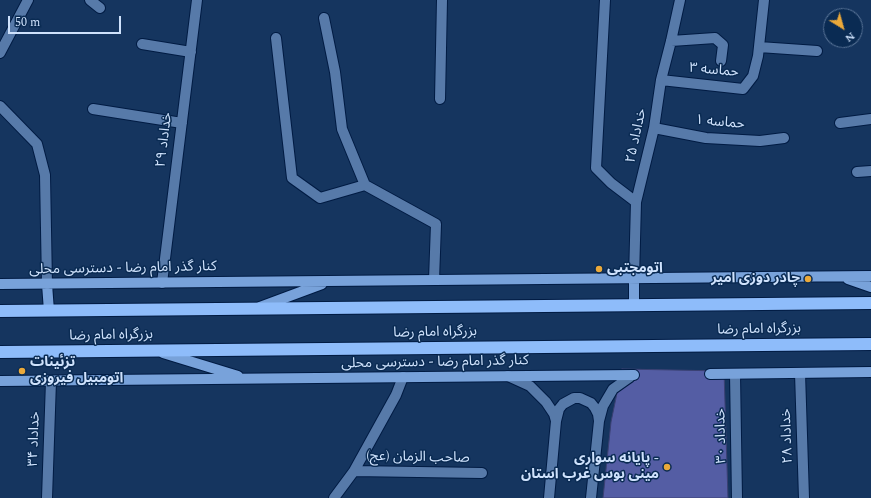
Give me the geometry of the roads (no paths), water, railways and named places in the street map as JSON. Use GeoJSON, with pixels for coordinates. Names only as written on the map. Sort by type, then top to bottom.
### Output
{"type":"FeatureCollection","features":[{"type":"Feature","properties":{"kind":"highway","name":"بزرگراه امام رضا"},"geometry":{"type":"LineString","coordinates":[[0,311],[871,303]]}},
{"type":"Feature","properties":{"kind":"highway","name":"بزرگراه امام رضا"},"geometry":{"type":"LineString","coordinates":[[0,352],[871,344]]}},
{"type":"Feature","properties":{"kind":"main road"},"geometry":{"type":"LineString","coordinates":[[842,276],[871,287]]}},
{"type":"Feature","properties":{"kind":"main road","name":"کنار گذر امام رضا - دسترسی محلی"},"geometry":{"type":"LineString","coordinates":[[0,284],[871,276]]}},
{"type":"Feature","properties":{"kind":"main road"},"geometry":{"type":"LineString","coordinates":[[634,278],[634,306]]}},
{"type":"Feature","properties":{"kind":"main road"},"geometry":{"type":"LineString","coordinates":[[256,309],[330,281]]}},
{"type":"Feature","properties":{"kind":"main road"},"geometry":{"type":"LineString","coordinates":[[46,284],[49,311]]}},
{"type":"Feature","properties":{"kind":"main road"},"geometry":{"type":"LineString","coordinates":[[158,351],[246,379]]}},
{"type":"Feature","properties":{"kind":"main road"},"geometry":{"type":"LineString","coordinates":[[704,374],[871,372]]}},
{"type":"Feature","properties":{"kind":"main road","name":"کنار گذر امام رضا - دسترسی محلی"},"geometry":{"type":"LineString","coordinates":[[0,381],[637,375]]}},
{"type":"Feature","properties":{"kind":"street"},"geometry":{"type":"LineString","coordinates":[[1,49],[28,0]]}},
{"type":"Feature","properties":{"kind":"street"},"geometry":{"type":"LineString","coordinates":[[90,0],[100,8]]}},
{"type":"Feature","properties":{"kind":"street","name":"خداداد ۲۹"},"geometry":{"type":"LineString","coordinates":[[162,283],[197,0]]}},
{"type":"Feature","properties":{"kind":"street"},"geometry":{"type":"LineString","coordinates":[[440,99],[442,0]]}},
{"type":"Feature","properties":{"kind":"street"},"geometry":{"type":"LineString","coordinates":[[605,0],[596,168],[611,183],[636,202]]}},
{"type":"Feature","properties":{"kind":"street","name":"خداداد ۲۵"},"geometry":{"type":"LineString","coordinates":[[634,278],[636,202],[654,128],[661,80],[680,0]]}},
{"type":"Feature","properties":{"kind":"street","name":"حماسه ۳"},"geometry":{"type":"LineString","coordinates":[[661,80],[743,89],[753,76],[759,47],[764,0]]}},
{"type":"Feature","properties":{"kind":"street"},"geometry":{"type":"LineString","coordinates":[[324,18],[335,72],[342,130],[365,185],[436,224],[434,280]]}},
{"type":"Feature","properties":{"kind":"street"},"geometry":{"type":"LineString","coordinates":[[276,38],[292,178],[320,198],[365,185]]}},
{"type":"Feature","properties":{"kind":"street"},"geometry":{"type":"LineString","coordinates":[[671,41],[715,38],[723,45],[721,61]]}},
{"type":"Feature","properties":{"kind":"street"},"geometry":{"type":"LineString","coordinates":[[142,44],[191,52]]}},
{"type":"Feature","properties":{"kind":"street"},"geometry":{"type":"LineString","coordinates":[[759,47],[817,50]]}},
{"type":"Feature","properties":{"kind":"street"},"geometry":{"type":"LineString","coordinates":[[0,106],[37,144],[45,175],[46,284]]}},
{"type":"Feature","properties":{"kind":"street"},"geometry":{"type":"LineString","coordinates":[[92,109],[182,123]]}},
{"type":"Feature","properties":{"kind":"street"},"geometry":{"type":"LineString","coordinates":[[840,123],[871,119]]}},
{"type":"Feature","properties":{"kind":"street","name":"حماسه ۱"},"geometry":{"type":"LineString","coordinates":[[654,128],[706,138],[760,140],[784,138]]}},
{"type":"Feature","properties":{"kind":"street"},"geometry":{"type":"LineString","coordinates":[[857,172],[871,171]]}},
{"type":"Feature","properties":{"kind":"street","name":"خداداد ۲۸"},"geometry":{"type":"LineString","coordinates":[[800,373],[804,498]]}},
{"type":"Feature","properties":{"kind":"street","name":"خداداد ۳۰"},"geometry":{"type":"LineString","coordinates":[[735,374],[737,498]]}},
{"type":"Feature","properties":{"kind":"street"},"geometry":{"type":"LineString","coordinates":[[598,421],[603,406],[613,389],[637,375]]}},
{"type":"Feature","properties":{"kind":"street"},"geometry":{"type":"LineString","coordinates":[[508,376],[522,382],[536,391],[551,408],[556,421]]}},
{"type":"Feature","properties":{"kind":"street"},"geometry":{"type":"LineString","coordinates":[[334,498],[354,471],[396,395],[403,377]]}},
{"type":"Feature","properties":{"kind":"street","name":"خداداد ۳۴"},"geometry":{"type":"LineString","coordinates":[[47,498],[51,381]]}},
{"type":"Feature","properties":{"kind":"street"},"geometry":{"type":"LineString","coordinates":[[549,498],[556,421],[559,409],[563,404],[574,398],[580,398],[591,403],[598,414],[591,498]]}},
{"type":"Feature","properties":{"kind":"street","name":"صاحب الزمان (عج)"},"geometry":{"type":"LineString","coordinates":[[354,471],[482,473]]}},
{"type":"Feature","properties":{"kind":"place","name":"اتومجتبی"},"geometry":{"type":"Point","coordinates":[599,269]}},
{"type":"Feature","properties":{"kind":"place","name":"چادر دوزی امیر"},"geometry":{"type":"Point","coordinates":[808,279]}},
{"type":"Feature","properties":{"kind":"place","name":"تزئینات اتومبیل فیروزی"},"geometry":{"type":"Point","coordinates":[22,371]}},
{"type":"Feature","properties":{"kind":"place","name":"پایانه سواری - مینی بوس غرب استان"},"geometry":{"type":"Point","coordinates":[667,467]}}]}
